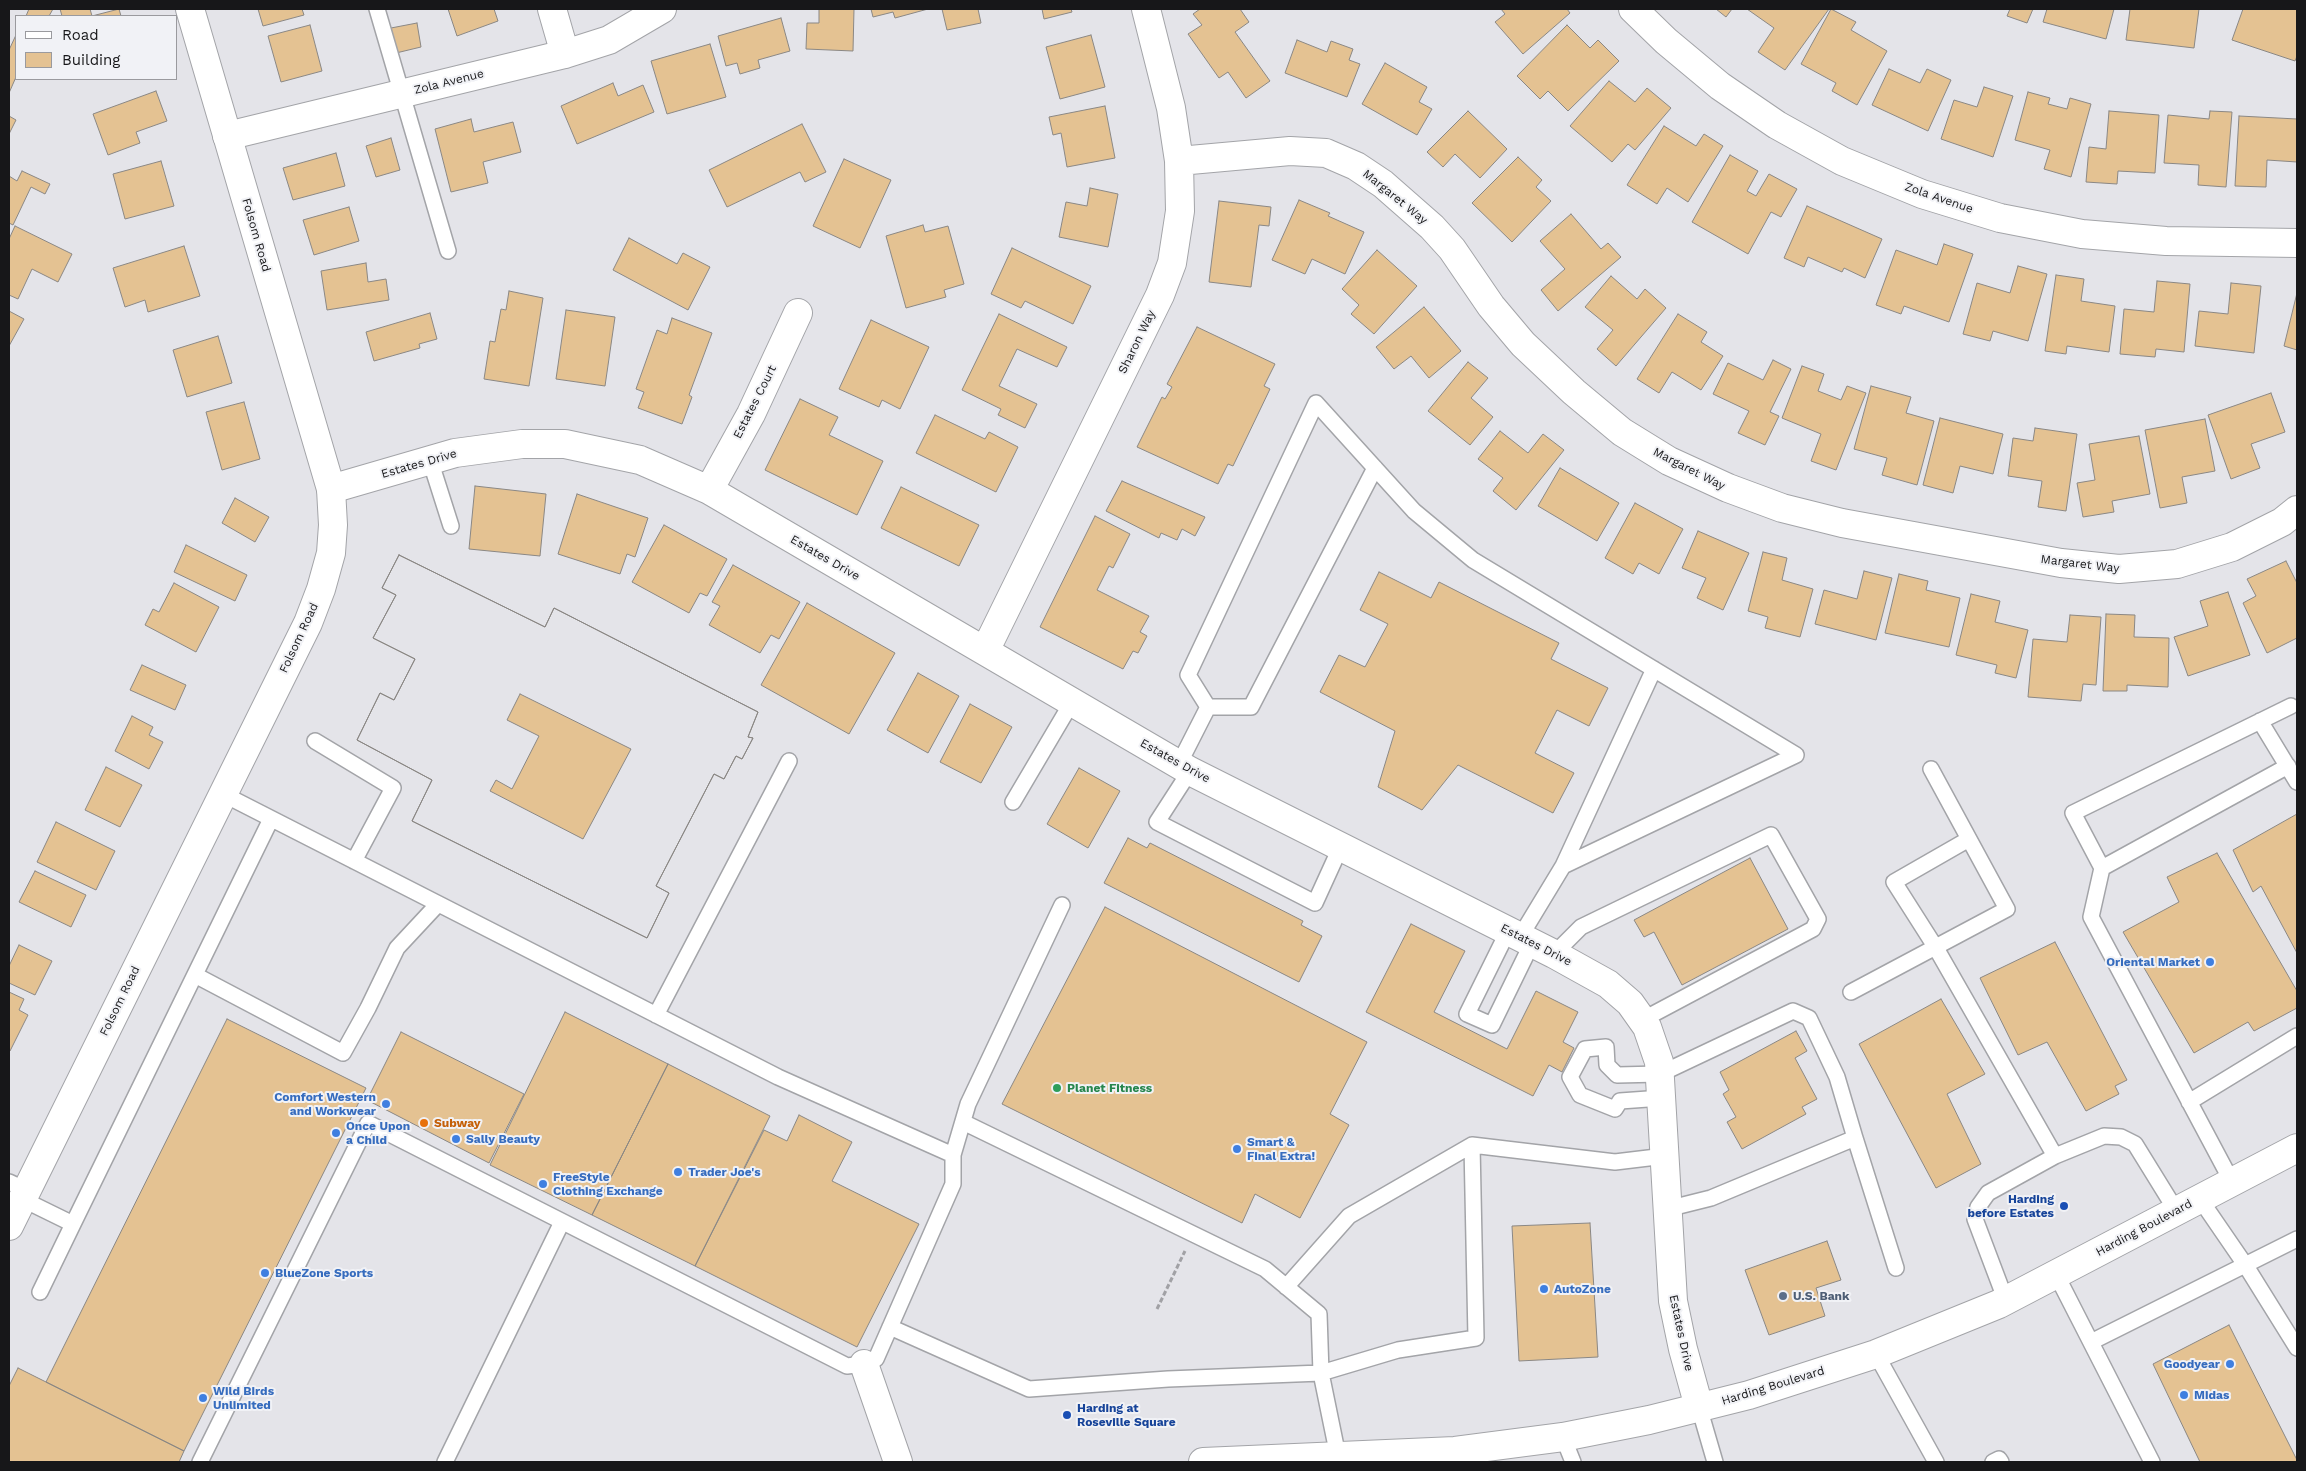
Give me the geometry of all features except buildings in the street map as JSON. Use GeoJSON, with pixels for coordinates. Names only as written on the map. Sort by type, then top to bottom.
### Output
{"type":"FeatureCollection","features":[{"type":"Feature","properties":{"kind":"street","name":"Folsom Road"},"geometry":{"type":"LineString","coordinates":[[9,1226],[19,1190],[223,794],[308,623],[321,589],[331,553],[333,525],[331,489],[190,9]]}},
{"type":"Feature","properties":{"kind":"street"},"geometry":{"type":"LineString","coordinates":[[552,9],[566,54]]}},
{"type":"Feature","properties":{"kind":"street","name":"Zola Avenue"},"geometry":{"type":"LineString","coordinates":[[227,136],[566,54],[609,40],[662,9]]}},
{"type":"Feature","properties":{"kind":"street","name":"Sharon Way"},"geometry":{"type":"LineString","coordinates":[[986,651],[1160,295],[1172,263],[1180,211],[1179,161],[1170,108],[1146,9]]}},
{"type":"Feature","properties":{"kind":"street","name":"Zola Avenue"},"geometry":{"type":"LineString","coordinates":[[1633,9],[1666,41],[1720,86],[1778,125],[1842,161],[1922,194],[2000,218],[2082,234],[2166,241],[2297,243]]}},
{"type":"Feature","properties":{"kind":"street","name":"Margaret Way"},"geometry":{"type":"LineString","coordinates":[[1179,161],[1290,151],[1326,153],[1356,166],[1383,184],[1432,227],[1452,249],[1492,306],[1523,344],[1574,392],[1622,432],[1669,461],[1728,488],[1782,508],[1880,530],[2061,563],[2119,570],[2177,564],[2232,547],[2282,522],[2297,510]]}},
{"type":"Feature","properties":{"kind":"street","name":"Estates Court"},"geometry":{"type":"LineString","coordinates":[[708,490],[751,414],[798,314]]}},
{"type":"Feature","properties":{"kind":"street","name":"Estates Drive"},"geometry":{"type":"LineString","coordinates":[[331,489],[454,453],[522,444],[566,444],[640,460],[708,490],[1184,767],[1528,941],[1608,984],[1630,1004],[1647,1027],[1659,1062],[1673,1301],[1683,1349],[1699,1407]]}},
{"type":"Feature","properties":{"kind":"street","name":"Harding Boulevard"},"geometry":{"type":"LineString","coordinates":[[1203,1462],[1483,1455],[1649,1420],[1749,1395],[1876,1354],[2006,1301],[2297,1148]]}},
{"type":"Feature","properties":{"kind":"street"},"geometry":{"type":"LineString","coordinates":[[864,1364],[898,1462]]}},
{"type":"Feature","properties":{"kind":"lane"},"geometry":{"type":"LineString","coordinates":[[377,9],[448,251]]}},
{"type":"Feature","properties":{"kind":"lane"},"geometry":{"type":"LineString","coordinates":[[1208,708],[1188,675],[1316,403],[1414,511],[1473,560],[1796,755],[1563,866]]}},
{"type":"Feature","properties":{"kind":"lane"},"geometry":{"type":"LineString","coordinates":[[430,460],[450,526]]}},
{"type":"Feature","properties":{"kind":"lane"},"geometry":{"type":"LineString","coordinates":[[1208,708],[1251,707],[1375,468]]}},
{"type":"Feature","properties":{"kind":"lane"},"geometry":{"type":"LineString","coordinates":[[1642,1020],[1813,929],[1818,920],[1771,836],[1581,927],[1528,941],[1467,1014],[1492,1026],[1528,941],[1654,669]]}},
{"type":"Feature","properties":{"kind":"lane"},"geometry":{"type":"LineString","coordinates":[[1013,802],[1072,702]]}},
{"type":"Feature","properties":{"kind":"lane"},"geometry":{"type":"LineString","coordinates":[[2232,1182],[2091,918],[2102,868],[2073,813],[2291,706]]}},
{"type":"Feature","properties":{"kind":"lane"},"geometry":{"type":"LineString","coordinates":[[1208,708],[1184,767],[1157,822],[1315,904],[1341,846]]}},
{"type":"Feature","properties":{"kind":"lane"},"geometry":{"type":"LineString","coordinates":[[2260,721],[2297,782]]}},
{"type":"Feature","properties":{"kind":"lane"},"geometry":{"type":"LineString","coordinates":[[315,741],[393,788],[354,861]]}},
{"type":"Feature","properties":{"kind":"lane"},"geometry":{"type":"LineString","coordinates":[[656,1015],[789,761]]}},
{"type":"Feature","properties":{"kind":"lane"},"geometry":{"type":"LineString","coordinates":[[2102,868],[2288,766]]}},
{"type":"Feature","properties":{"kind":"lane"},"geometry":{"type":"LineString","coordinates":[[1851,992],[2007,910],[1931,769]]}},
{"type":"Feature","properties":{"kind":"lane"},"geometry":{"type":"LineString","coordinates":[[223,794],[778,1077],[953,1155]]}},
{"type":"Feature","properties":{"kind":"lane"},"geometry":{"type":"LineString","coordinates":[[40,1292],[271,819]]}},
{"type":"Feature","properties":{"kind":"lane"},"geometry":{"type":"LineString","coordinates":[[1969,839],[1894,882],[1936,948],[2055,1156]]}},
{"type":"Feature","properties":{"kind":"lane"},"geometry":{"type":"LineString","coordinates":[[195,975],[343,1053],[368,1008],[397,948],[438,904]]}},
{"type":"Feature","properties":{"kind":"lane"},"geometry":{"type":"LineString","coordinates":[[200,1462],[368,1123],[847,1366],[864,1364],[876,1359],[953,1184],[953,1155],[968,1104],[1062,905]]}},
{"type":"Feature","properties":{"kind":"lane"},"geometry":{"type":"LineString","coordinates":[[1661,1086],[1617,1075],[1607,1065],[1606,1047],[1585,1049],[1570,1077],[1580,1095],[1615,1109],[1620,1101],[1661,1086],[1793,1011],[1809,1018],[1837,1077],[1896,1268]]}},
{"type":"Feature","properties":{"kind":"lane"},"geometry":{"type":"LineString","coordinates":[[2189,1102],[2297,1036]]}},
{"type":"Feature","properties":{"kind":"lane"},"geometry":{"type":"LineString","coordinates":[[963,1122],[1266,1269],[1319,1314],[1320,1374],[1338,1460]]}},
{"type":"Feature","properties":{"kind":"lane"},"geometry":{"type":"LineString","coordinates":[[2006,1301],[1975,1219],[1978,1208],[1988,1193],[2055,1156],[2104,1136],[2121,1137],[2135,1144],[2188,1205],[2246,1266],[2297,1348]]}},
{"type":"Feature","properties":{"kind":"lane"},"geometry":{"type":"LineString","coordinates":[[1667,1209],[1711,1198],[1855,1138]]}},
{"type":"Feature","properties":{"kind":"lane"},"geometry":{"type":"LineString","coordinates":[[890,1327],[1029,1389],[1158,1380],[1320,1374],[1398,1350],[1476,1338],[1472,1145]]}},
{"type":"Feature","properties":{"kind":"lane"},"geometry":{"type":"LineString","coordinates":[[1286,1287],[1349,1216],[1472,1145],[1615,1162],[1665,1156]]}},
{"type":"Feature","properties":{"kind":"lane"},"geometry":{"type":"LineString","coordinates":[[19,1190],[73,1224]]}},
{"type":"Feature","properties":{"kind":"lane"},"geometry":{"type":"LineString","coordinates":[[445,1462],[562,1222]]}},
{"type":"Feature","properties":{"kind":"lane"},"geometry":{"type":"LineString","coordinates":[[2091,1342],[2297,1239]]}},
{"type":"Feature","properties":{"kind":"lane"},"geometry":{"type":"LineString","coordinates":[[2056,1274],[2152,1462]]}},
{"type":"Feature","properties":{"kind":"lane"},"geometry":{"type":"LineString","coordinates":[[1876,1354],[1936,1462]]}},
{"type":"Feature","properties":{"kind":"lane"},"geometry":{"type":"LineString","coordinates":[[1699,1407],[1715,1462]]}},
{"type":"Feature","properties":{"kind":"lane"},"geometry":{"type":"LineString","coordinates":[[1563,1437],[1573,1462]]}},
{"type":"Feature","properties":{"kind":"lane"},"geometry":{"type":"LineString","coordinates":[[1993,1462],[1999,1459],[2001,1462]]}},
{"type":"Feature","properties":{"kind":"path"},"geometry":{"type":"LineString","coordinates":[[1156,1309],[1194,1235]]}},
{"type":"Feature","properties":{"kind":"place","name":"Oriental Market"},"geometry":{"type":"Point","coordinates":[2210,962]}},
{"type":"Feature","properties":{"kind":"place","name":"Planet Fitness"},"geometry":{"type":"Point","coordinates":[1057,1088]}},
{"type":"Feature","properties":{"kind":"place","name":"Comfort Western and Workwear"},"geometry":{"type":"Point","coordinates":[386,1104]}},
{"type":"Feature","properties":{"kind":"place","name":"Subway"},"geometry":{"type":"Point","coordinates":[424,1123]}},
{"type":"Feature","properties":{"kind":"place","name":"Once Upon a Child"},"geometry":{"type":"Point","coordinates":[336,1133]}},
{"type":"Feature","properties":{"kind":"place","name":"Sally Beauty"},"geometry":{"type":"Point","coordinates":[456,1139]}},
{"type":"Feature","properties":{"kind":"place","name":"Smart & Final Extra!"},"geometry":{"type":"Point","coordinates":[1237,1149]}},
{"type":"Feature","properties":{"kind":"place","name":"Trader Joe's"},"geometry":{"type":"Point","coordinates":[678,1172]}},
{"type":"Feature","properties":{"kind":"place","name":"FreeStyle Clothing Exchange"},"geometry":{"type":"Point","coordinates":[543,1184]}},
{"type":"Feature","properties":{"kind":"place","name":"Harding before Estates"},"geometry":{"type":"Point","coordinates":[2064,1206]}},
{"type":"Feature","properties":{"kind":"place","name":"BlueZone Sports"},"geometry":{"type":"Point","coordinates":[265,1273]}},
{"type":"Feature","properties":{"kind":"place","name":"AutoZone"},"geometry":{"type":"Point","coordinates":[1544,1289]}},
{"type":"Feature","properties":{"kind":"place","name":"U.S. Bank"},"geometry":{"type":"Point","coordinates":[1783,1296]}},
{"type":"Feature","properties":{"kind":"place","name":"Goodyear"},"geometry":{"type":"Point","coordinates":[2230,1364]}},
{"type":"Feature","properties":{"kind":"place","name":"Midas"},"geometry":{"type":"Point","coordinates":[2184,1395]}},
{"type":"Feature","properties":{"kind":"place","name":"Wild Birds Unlimited"},"geometry":{"type":"Point","coordinates":[203,1398]}},
{"type":"Feature","properties":{"kind":"place","name":"Harding at Roseville Square"},"geometry":{"type":"Point","coordinates":[1067,1415]}}]}
